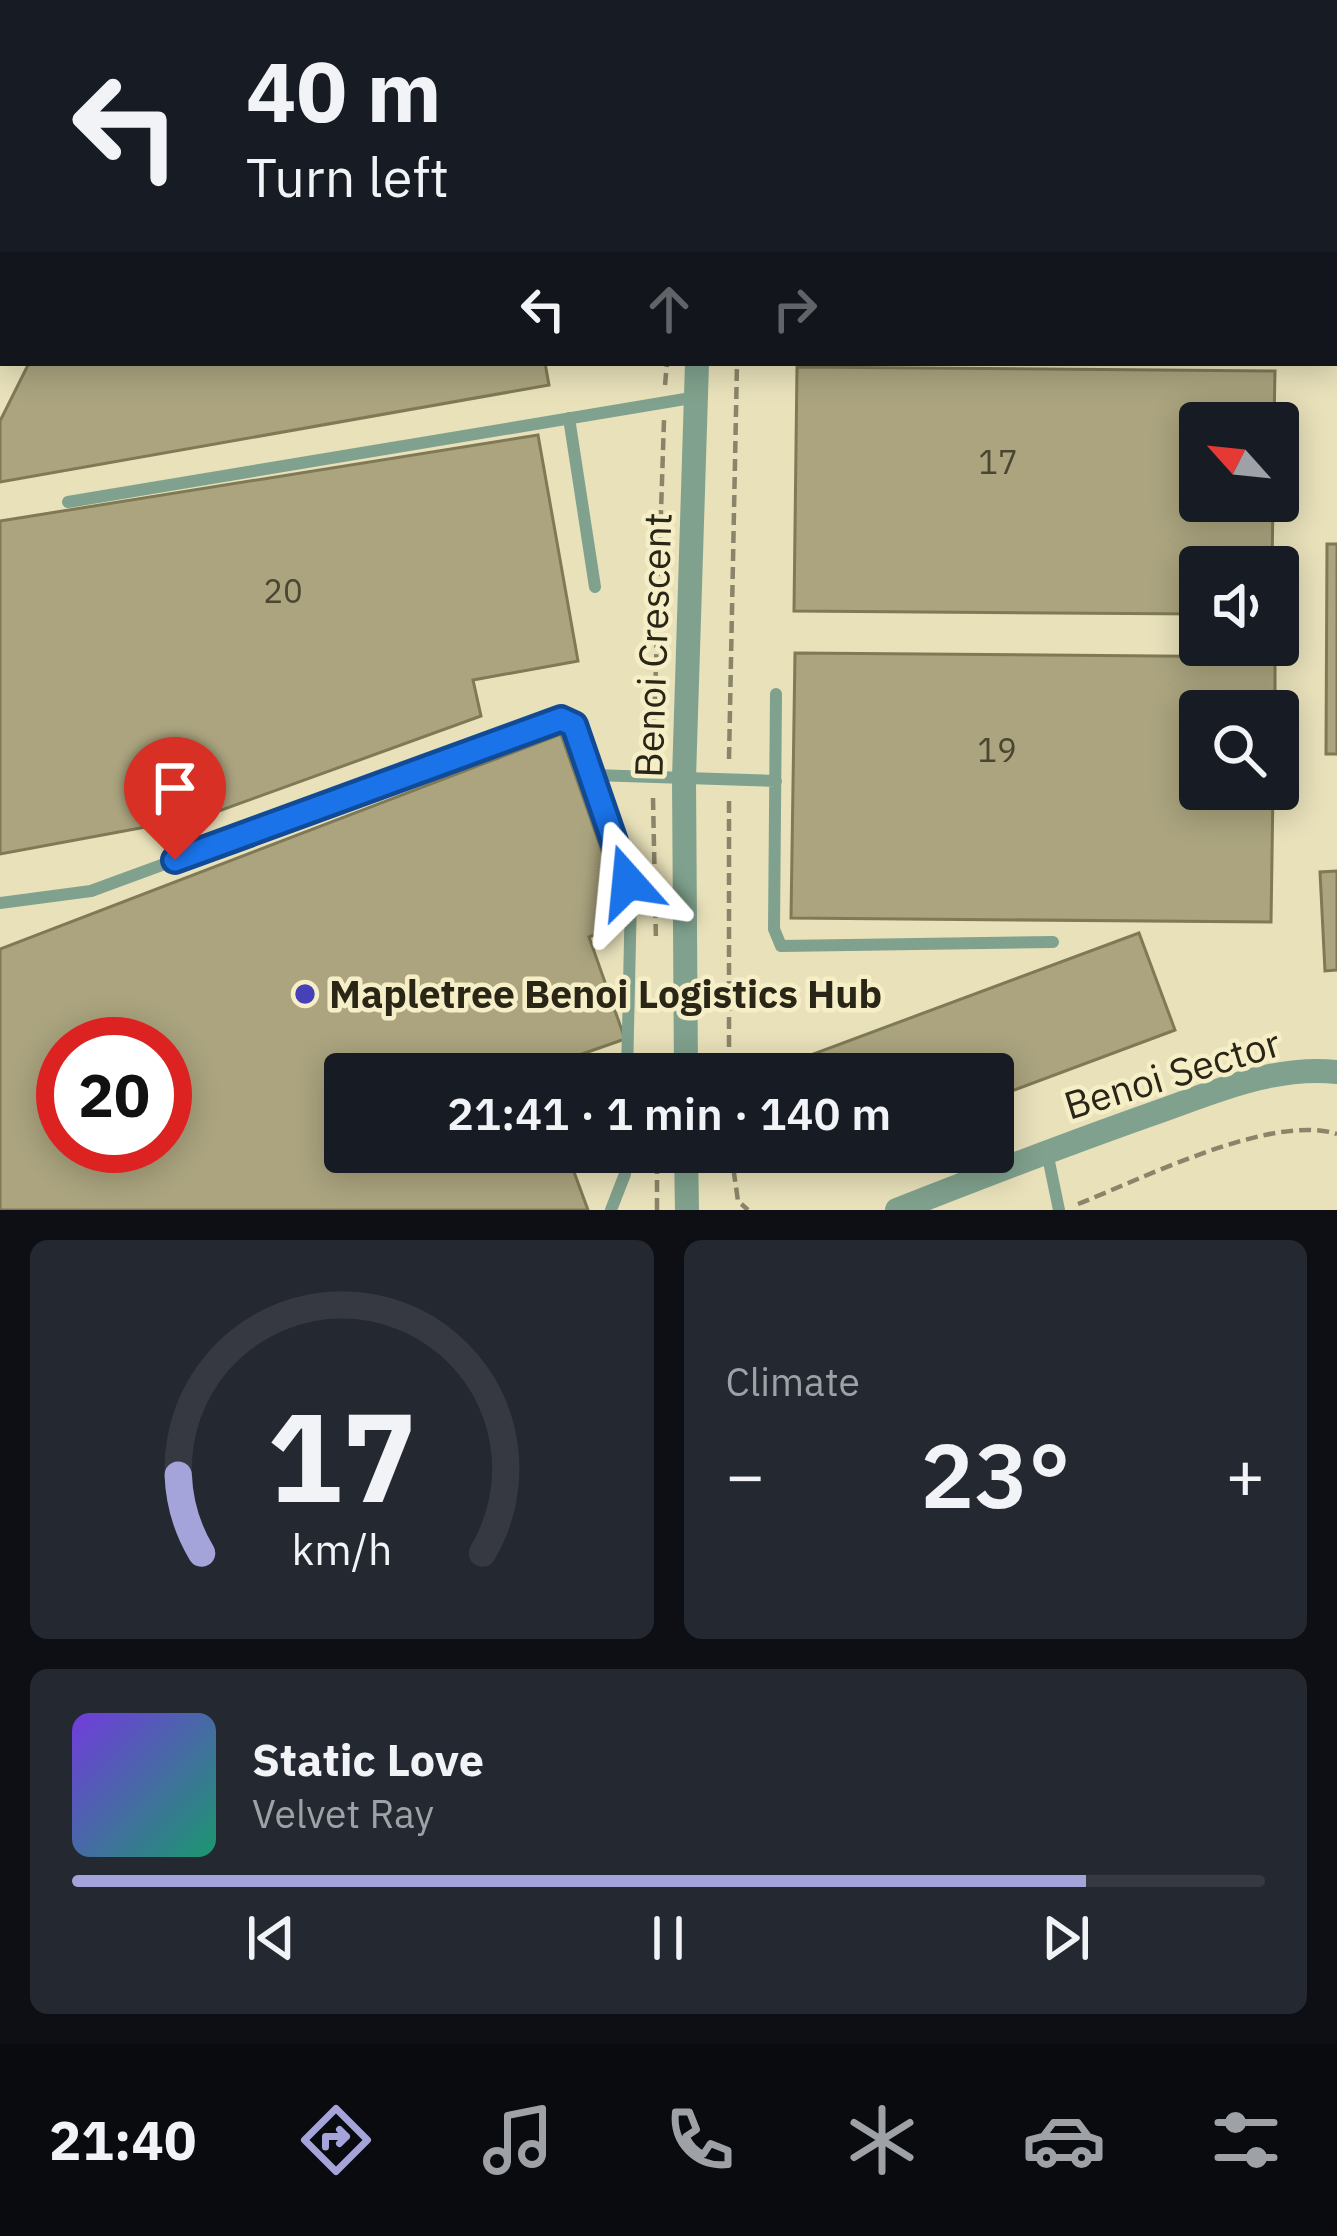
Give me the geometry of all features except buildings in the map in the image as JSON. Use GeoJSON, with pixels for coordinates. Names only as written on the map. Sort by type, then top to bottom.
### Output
{"type":"FeatureCollection","features":[{"type":"Feature","properties":{"kind":"street","name":"Benoi Crescent"},"geometry":{"type":"LineString","coordinates":[[686,1053],[684,778],[698,366]]}},
{"type":"Feature","properties":{"kind":"street","name":"Benoi Sector"},"geometry":{"type":"LineString","coordinates":[[897,1210],[1046,1150],[1248,1081],[1283,1072],[1337,1072]]}},
{"type":"Feature","properties":{"kind":"street"},"geometry":{"type":"LineString","coordinates":[[686,1173],[687,1210]]}},
{"type":"Feature","properties":{"kind":"lane"},"geometry":{"type":"LineString","coordinates":[[68,502],[698,397]]}},
{"type":"Feature","properties":{"kind":"lane"},"geometry":{"type":"LineString","coordinates":[[569,418],[595,587]]}},
{"type":"Feature","properties":{"kind":"lane"},"geometry":{"type":"LineString","coordinates":[[776,694],[774,929],[782,946],[1053,942]]}},
{"type":"Feature","properties":{"kind":"lane"},"geometry":{"type":"LineString","coordinates":[[0,903],[91,891],[561,719],[574,725],[631,896],[627,1053]]}},
{"type":"Feature","properties":{"kind":"lane"},"geometry":{"type":"LineString","coordinates":[[593,775],[776,781]]}},
{"type":"Feature","properties":{"kind":"lane"},"geometry":{"type":"LineString","coordinates":[[1046,1150],[1060,1210]]}},
{"type":"Feature","properties":{"kind":"lane"},"geometry":{"type":"LineString","coordinates":[[611,1210],[625,1173]]}},
{"type":"Feature","properties":{"kind":"path"},"geometry":{"type":"LineString","coordinates":[[730,1053],[728,781],[737,366]]}},
{"type":"Feature","properties":{"kind":"path"},"geometry":{"type":"LineString","coordinates":[[1060,1210],[1248,1139],[1292,1129],[1337,1134]]}},
{"type":"Feature","properties":{"kind":"path"},"geometry":{"type":"LineString","coordinates":[[657,1173],[657,1210]]}},
{"type":"Feature","properties":{"kind":"path"},"geometry":{"type":"LineString","coordinates":[[734,1173],[737,1201],[748,1210]]}},
{"type":"Feature","properties":{"kind":"place","name":"Mapletree Benoi Logistics Hub"},"geometry":{"type":"Point","coordinates":[305,994]}},
{"type":"Feature","properties":{"kind":"route"},"geometry":{"type":"LineString","coordinates":[[175,860],[561,719],[574,725],[628,882]]}}]}
